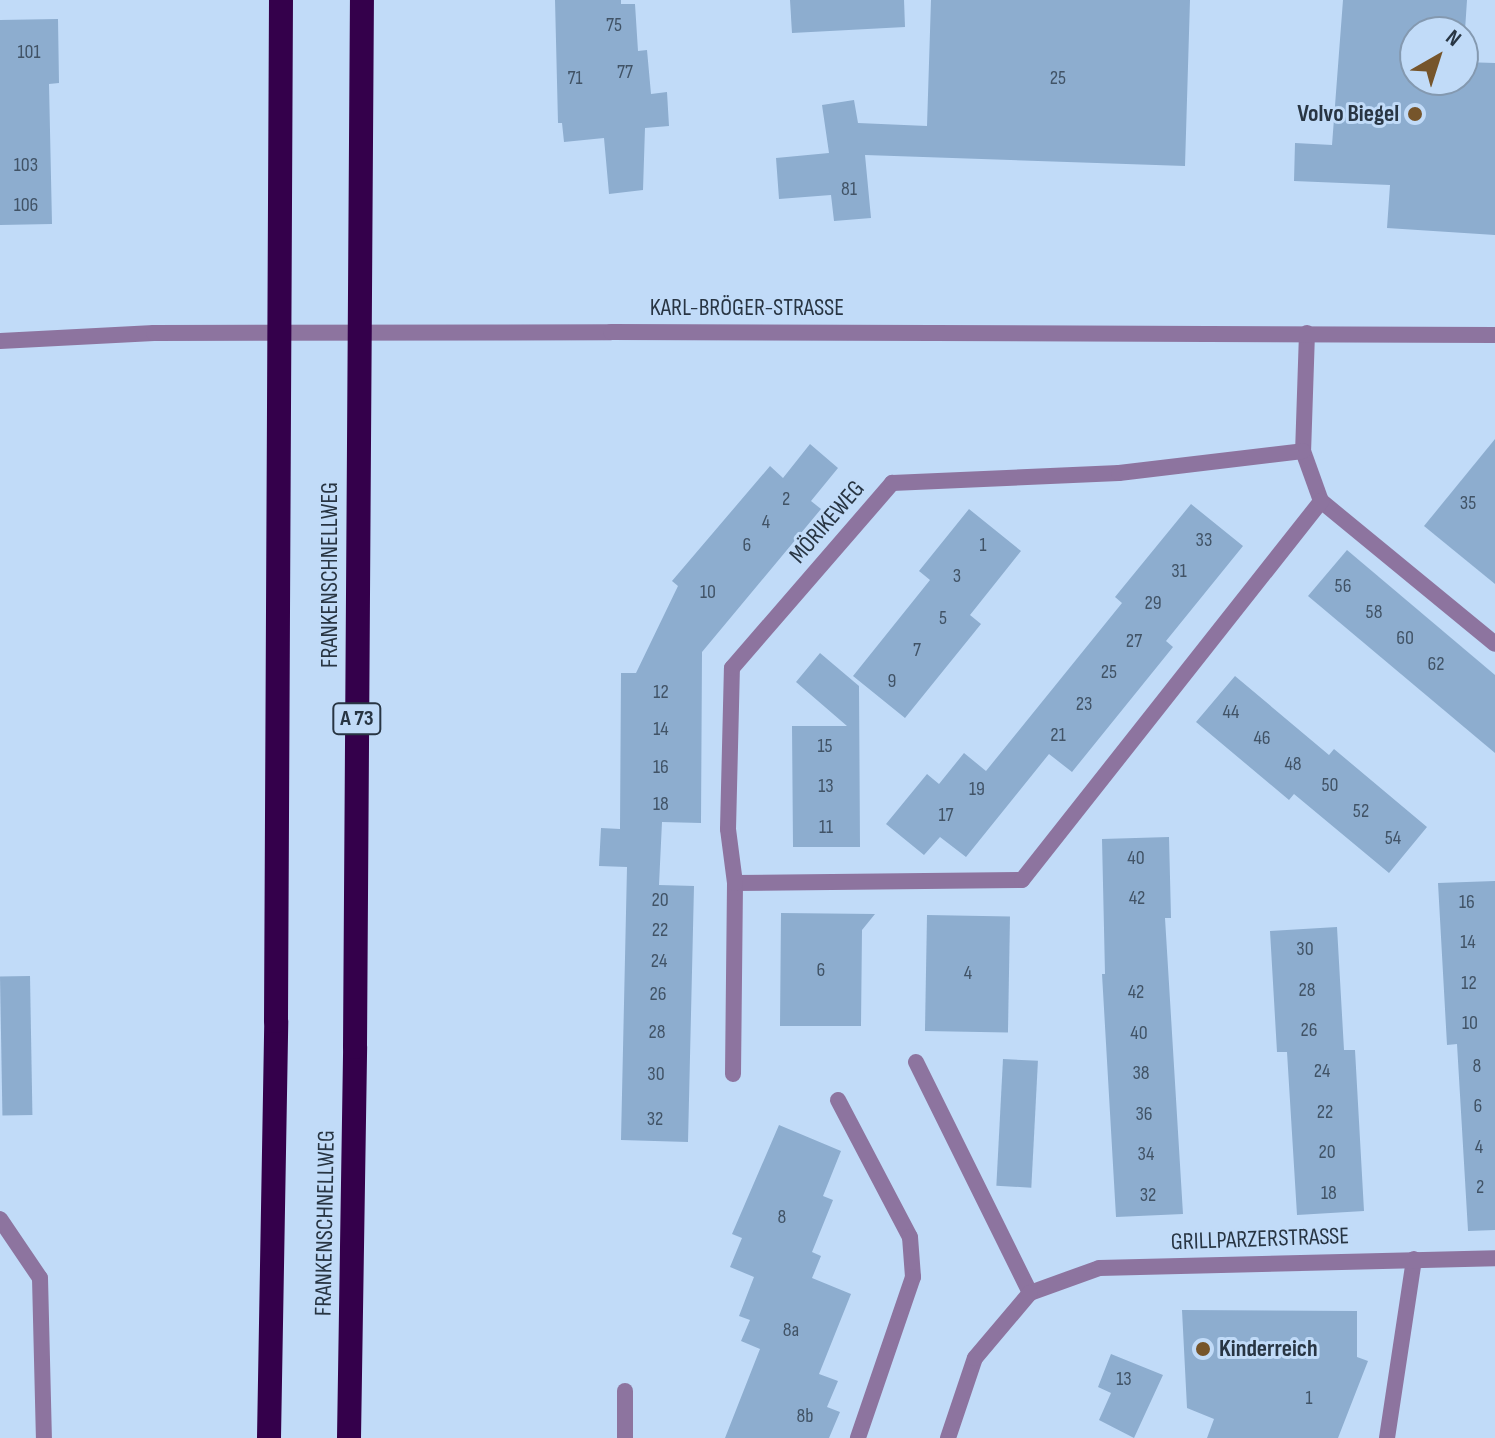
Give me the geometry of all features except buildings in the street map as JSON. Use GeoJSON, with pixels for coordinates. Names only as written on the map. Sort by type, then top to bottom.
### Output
{"type":"FeatureCollection","features":[{"type":"Feature","properties":{"kind":"highway"},"geometry":{"type":"LineString","coordinates":[[269,1438],[276,1005],[281,0]]}},
{"type":"Feature","properties":{"kind":"highway","name":"FRANKENSCHNELLWEG"},"geometry":{"type":"LineString","coordinates":[[349,1438],[356,1031],[362,0]]}},
{"type":"Feature","properties":{"kind":"street","name":"KARL-BRÖGER-STRASSE"},"geometry":{"type":"LineString","coordinates":[[0,341],[154,333],[1495,335]]}},
{"type":"Feature","properties":{"kind":"street"},"geometry":{"type":"LineString","coordinates":[[1307,333],[1303,451],[1321,501],[1495,644]]}},
{"type":"Feature","properties":{"kind":"street","name":"MÖRIKEWEG"},"geometry":{"type":"LineString","coordinates":[[733,1074],[735,883],[728,829],[732,668],[892,483],[1119,473],[1303,451]]}},
{"type":"Feature","properties":{"kind":"street"},"geometry":{"type":"LineString","coordinates":[[735,883],[1022,880],[1321,501]]}},
{"type":"Feature","properties":{"kind":"street"},"geometry":{"type":"LineString","coordinates":[[916,1062],[1030,1293],[975,1358],[948,1438]]}},
{"type":"Feature","properties":{"kind":"street"},"geometry":{"type":"LineString","coordinates":[[838,1100],[910,1237],[913,1277],[858,1438]]}},
{"type":"Feature","properties":{"kind":"street"},"geometry":{"type":"LineString","coordinates":[[0,1219],[40,1278],[44,1438]]}},
{"type":"Feature","properties":{"kind":"street","name":"GRILLPARZERSTRASSE"},"geometry":{"type":"LineString","coordinates":[[1030,1293],[1099,1268],[1495,1258]]}},
{"type":"Feature","properties":{"kind":"street"},"geometry":{"type":"LineString","coordinates":[[1387,1438],[1414,1259]]}},
{"type":"Feature","properties":{"kind":"street"},"geometry":{"type":"LineString","coordinates":[[625,1391],[625,1438]]}},
{"type":"Feature","properties":{"kind":"place","name":"Volvo Biegel"},"geometry":{"type":"Point","coordinates":[1415,114]}},
{"type":"Feature","properties":{"kind":"place","name":"Kinderreich"},"geometry":{"type":"Point","coordinates":[1203,1349]}}]}
